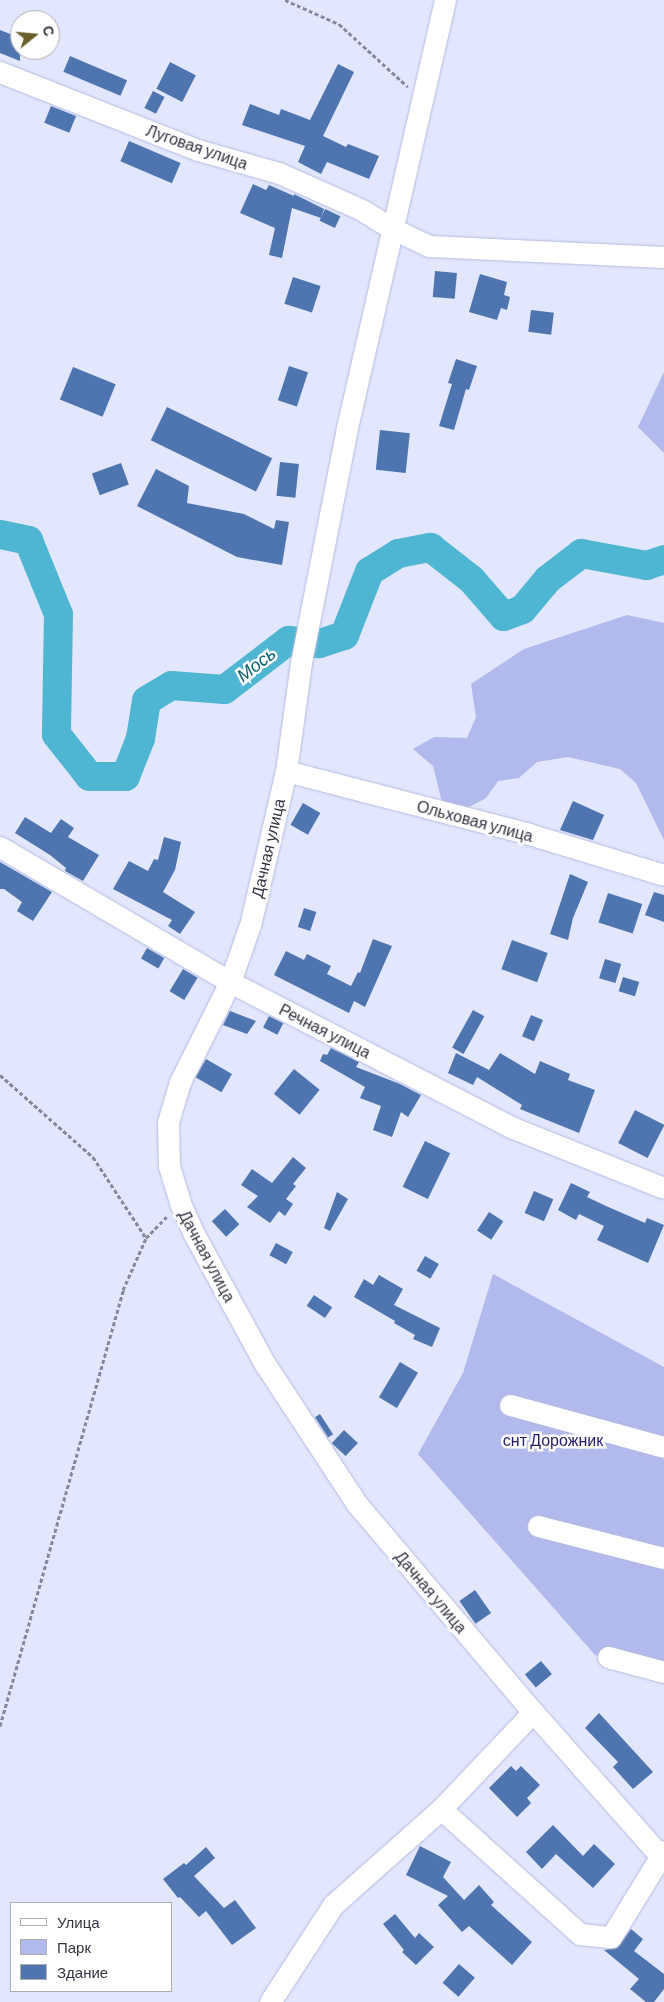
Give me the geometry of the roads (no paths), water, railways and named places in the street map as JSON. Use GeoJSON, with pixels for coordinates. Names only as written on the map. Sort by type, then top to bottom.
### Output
{"type":"FeatureCollection","features":[{"type":"Feature","properties":{"kind":"street","name":"Дачная улица"},"geometry":{"type":"LineString","coordinates":[[445,0],[391,228],[347,428],[301,663],[286,771],[251,922],[230,982],[180,1082],[168,1122],[170,1166],[180,1203],[194,1234],[266,1364],[357,1504],[533,1712],[663,1856]]}},
{"type":"Feature","properties":{"kind":"street","name":"Луговая улица"},"geometry":{"type":"LineString","coordinates":[[0,72],[35,84],[198,150],[279,173],[362,210],[391,228],[429,246],[664,257]]}},
{"type":"Feature","properties":{"kind":"street","name":"Ольховая улица"},"geometry":{"type":"LineString","coordinates":[[286,771],[529,834],[664,875]]}},
{"type":"Feature","properties":{"kind":"street","name":"Речная улица"},"geometry":{"type":"LineString","coordinates":[[0,847],[230,982],[513,1128],[663,1186]]}},
{"type":"Feature","properties":{"kind":"street"},"geometry":{"type":"LineString","coordinates":[[510,1405],[664,1447]]}},
{"type":"Feature","properties":{"kind":"street"},"geometry":{"type":"LineString","coordinates":[[538,1526],[664,1558]]}},
{"type":"Feature","properties":{"kind":"street"},"geometry":{"type":"LineString","coordinates":[[608,1657],[664,1672]]}},
{"type":"Feature","properties":{"kind":"street"},"geometry":{"type":"LineString","coordinates":[[270,2002],[333,1905],[441,1809],[533,1712]]}},
{"type":"Feature","properties":{"kind":"street"},"geometry":{"type":"LineString","coordinates":[[441,1809],[580,1934],[611,1937],[663,1856]]}},
{"type":"Feature","properties":{"kind":"waterway","name":"Мось"},"geometry":{"type":"LineString","coordinates":[[0,534],[28,540],[58,614],[56,734],[89,776],[125,776],[140,738],[146,700],[171,685],[224,689],[288,640],[319,643],[344,635],[369,571],[398,553],[430,547],[471,579],[503,616],[522,609],[547,579],[581,553],[646,565],[664,559]]}},
{"type":"Feature","properties":{"kind":"park label","name":"снт Дорожник"},"geometry":{"type":"Point","coordinates":[553,1440]}}]}
